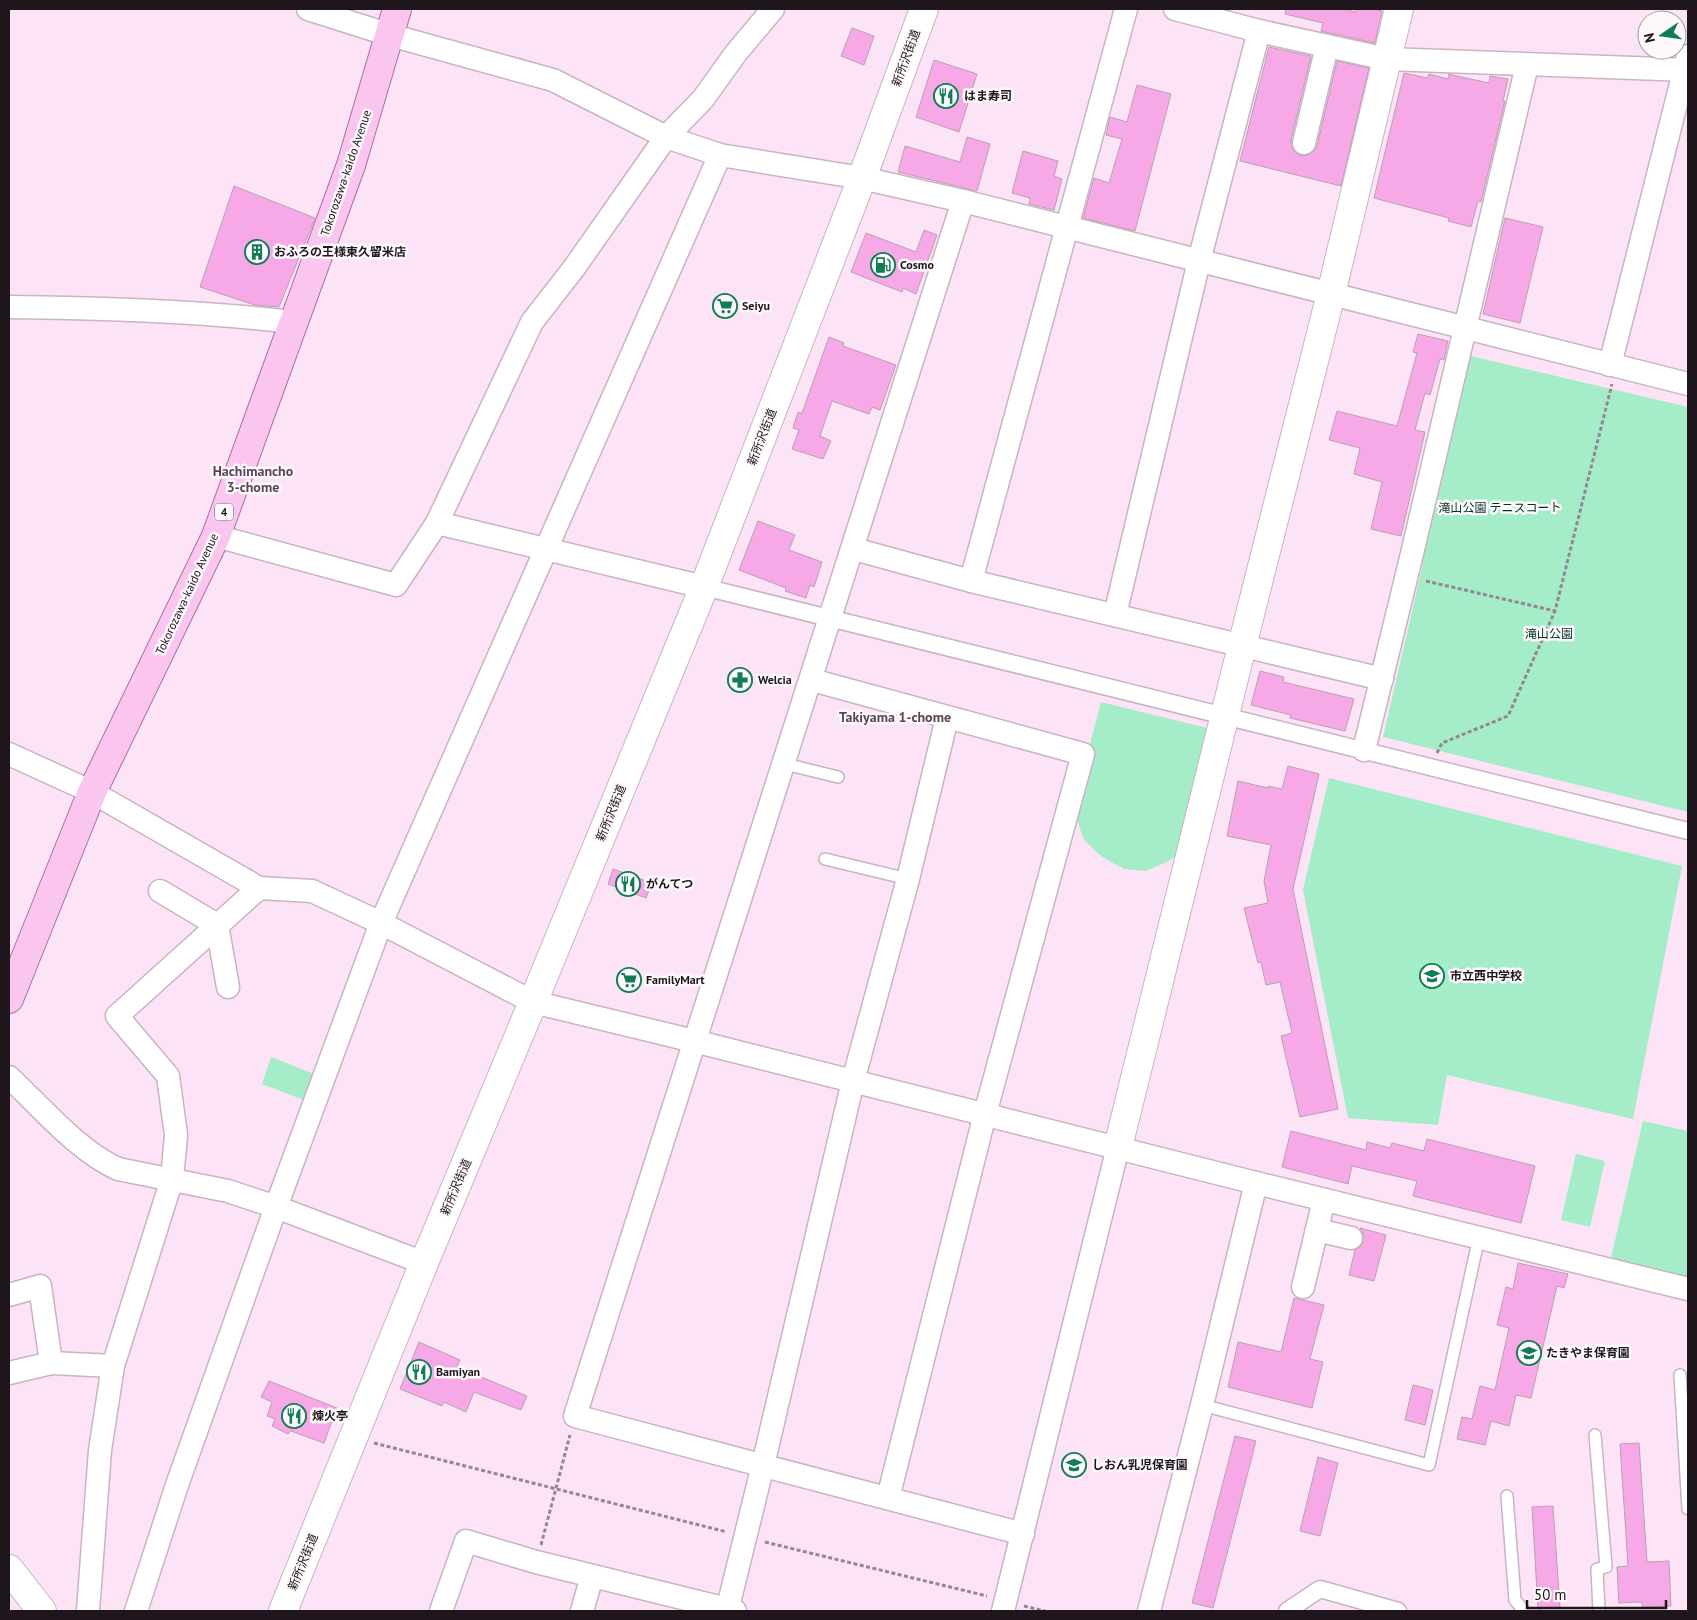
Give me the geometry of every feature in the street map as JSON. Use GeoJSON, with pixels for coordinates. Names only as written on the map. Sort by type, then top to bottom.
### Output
{"type":"FeatureCollection","features":[{"type":"Feature","properties":{"kind":"main road","name":"Tokorozawa-kaido Avenue"},"geometry":{"type":"LineString","coordinates":[[9,999],[92,792],[216,536],[351,164],[397,9]]}},
{"type":"Feature","properties":{"kind":"street"},"geometry":{"type":"LineString","coordinates":[[308,9],[390,35],[553,80],[666,137],[720,156],[862,178],[963,201],[1688,384]]}},
{"type":"Feature","properties":{"kind":"street"},"geometry":{"type":"LineString","coordinates":[[216,536],[396,585],[437,523],[532,322],[574,268],[666,137],[703,100],[736,53],[772,9]]}},
{"type":"Feature","properties":{"kind":"street","name":"新所沢街道"},"geometry":{"type":"LineString","coordinates":[[283,1611],[424,1263],[704,587],[862,178],[924,9]]}},
{"type":"Feature","properties":{"kind":"street"},"geometry":{"type":"LineString","coordinates":[[971,581],[1126,9]]}},
{"type":"Feature","properties":{"kind":"street"},"geometry":{"type":"LineString","coordinates":[[1175,9],[1259,31],[1387,59],[1527,65],[1687,65],[1613,365]]}},
{"type":"Feature","properties":{"kind":"street"},"geometry":{"type":"LineString","coordinates":[[1005,1606],[1331,294],[1399,9]]}},
{"type":"Feature","properties":{"kind":"street"},"geometry":{"type":"LineString","coordinates":[[1116,615],[1199,261],[1259,31]]}},
{"type":"Feature","properties":{"kind":"street"},"geometry":{"type":"LineString","coordinates":[[1304,143],[1327,46]]}},
{"type":"Feature","properties":{"kind":"street"},"geometry":{"type":"LineString","coordinates":[[1364,750],[1407,577],[1527,65]]}},
{"type":"Feature","properties":{"kind":"street"},"geometry":{"type":"LineString","coordinates":[[136,1611],[177,1485],[276,1206],[381,924],[720,156]]}},
{"type":"Feature","properties":{"kind":"street"},"geometry":{"type":"LineString","coordinates":[[963,201],[854,549],[694,1041],[575,1416],[1023,1534]]}},
{"type":"Feature","properties":{"kind":"street"},"geometry":{"type":"LineString","coordinates":[[9,307],[88,308],[262,318],[293,322]]}},
{"type":"Feature","properties":{"kind":"street"},"geometry":{"type":"LineString","coordinates":[[437,523],[832,617],[1688,831]]}},
{"type":"Feature","properties":{"kind":"street"},"geometry":{"type":"LineString","coordinates":[[854,549],[971,581],[1382,679]]}},
{"type":"Feature","properties":{"kind":"street"},"geometry":{"type":"LineString","coordinates":[[812,680],[1083,754],[985,1114],[888,1498]]}},
{"type":"Feature","properties":{"kind":"street"},"geometry":{"type":"LineString","coordinates":[[441,1611],[466,1540],[536,1562],[730,1611],[745,1537],[853,1081],[908,879],[947,718]]}},
{"type":"Feature","properties":{"kind":"street"},"geometry":{"type":"LineString","coordinates":[[9,754],[92,792],[259,888],[312,891],[533,1002],[1688,1290]]}},
{"type":"Feature","properties":{"kind":"street"},"geometry":{"type":"LineString","coordinates":[[88,1611],[100,1450],[113,1366],[172,1179],[176,1134],[168,1076],[116,1016],[259,888]]}},
{"type":"Feature","properties":{"kind":"street"},"geometry":{"type":"LineString","coordinates":[[160,891],[218,925]]}},
{"type":"Feature","properties":{"kind":"street"},"geometry":{"type":"LineString","coordinates":[[218,925],[228,987]]}},
{"type":"Feature","properties":{"kind":"street"},"geometry":{"type":"LineString","coordinates":[[9,1077],[77,1143],[106,1164],[118,1169],[228,1191],[276,1206],[424,1263]]}},
{"type":"Feature","properties":{"kind":"street"},"geometry":{"type":"LineString","coordinates":[[1149,1611],[1256,1183]]}},
{"type":"Feature","properties":{"kind":"street"},"geometry":{"type":"LineString","coordinates":[[1303,1287],[1324,1200]]}},
{"type":"Feature","properties":{"kind":"street"},"geometry":{"type":"LineString","coordinates":[[1317,1230],[1351,1238]]}},
{"type":"Feature","properties":{"kind":"street"},"geometry":{"type":"LineString","coordinates":[[9,1295],[40,1286],[51,1363]]}},
{"type":"Feature","properties":{"kind":"street"},"geometry":{"type":"LineString","coordinates":[[9,1373],[51,1363],[113,1366]]}},
{"type":"Feature","properties":{"kind":"street"},"geometry":{"type":"LineString","coordinates":[[9,1569],[42,1611]]}},
{"type":"Feature","properties":{"kind":"street"},"geometry":{"type":"LineString","coordinates":[[582,1611],[592,1576]]}},
{"type":"Feature","properties":{"kind":"street"},"geometry":{"type":"LineString","coordinates":[[1287,1611],[1320,1589],[1398,1611]]}},
{"type":"Feature","properties":{"kind":"lane"},"geometry":{"type":"LineString","coordinates":[[785,764],[838,778]]}},
{"type":"Feature","properties":{"kind":"lane"},"geometry":{"type":"LineString","coordinates":[[825,859],[908,879]]}},
{"type":"Feature","properties":{"kind":"lane"},"geometry":{"type":"LineString","coordinates":[[1202,1405],[1429,1465],[1479,1237]]}},
{"type":"Feature","properties":{"kind":"lane"},"geometry":{"type":"LineString","coordinates":[[1680,1375],[1688,1509]]}},
{"type":"Feature","properties":{"kind":"lane"},"geometry":{"type":"LineString","coordinates":[[1595,1435],[1606,1568],[1597,1569],[1599,1611]]}},
{"type":"Feature","properties":{"kind":"lane"},"geometry":{"type":"LineString","coordinates":[[1507,1496],[1515,1600],[1524,1611]]}},
{"type":"Feature","properties":{"kind":"path"},"geometry":{"type":"LineString","coordinates":[[1430,766],[1442,744],[1508,716],[1555,611],[1613,365]]}},
{"type":"Feature","properties":{"kind":"path"},"geometry":{"type":"LineString","coordinates":[[1407,577],[1555,611]]}},
{"type":"Feature","properties":{"kind":"path"},"geometry":{"type":"LineString","coordinates":[[536,1562],[575,1416]]}},
{"type":"Feature","properties":{"kind":"path"},"geometry":{"type":"LineString","coordinates":[[354,1438],[745,1537],[1005,1606],[1045,1611]]}},
{"type":"Feature","properties":{"kind":"green space","name":"滝山公園"},"geometry":{"type":"Polygon","coordinates":[[[1471,356],[1688,407],[1688,812],[1383,737],[1423,564],[1419,563],[1471,356]]]}},
{"type":"Feature","properties":{"kind":"green space"},"geometry":{"type":"Polygon","coordinates":[[[1101,702],[1215,730],[1187,846],[1169,861],[1146,871],[1124,869],[1102,857],[1084,840],[1073,808],[1101,702]]]}},
{"type":"Feature","properties":{"kind":"green space"},"geometry":{"type":"Polygon","coordinates":[[[1329,778],[1682,866],[1633,1119],[1447,1075],[1438,1125],[1348,1118],[1303,890],[1329,778]]]}},
{"type":"Feature","properties":{"kind":"green space"},"geometry":{"type":"Polygon","coordinates":[[[271,1057],[319,1076],[309,1102],[262,1084],[271,1057]]]}},
{"type":"Feature","properties":{"kind":"green space"},"geometry":{"type":"Polygon","coordinates":[[[1643,1121],[1688,1131],[1688,1279],[1610,1262],[1643,1121]]]}},
{"type":"Feature","properties":{"kind":"green space"},"geometry":{"type":"Polygon","coordinates":[[[1576,1154],[1605,1161],[1590,1227],[1561,1220],[1576,1154]]]}},
{"type":"Feature","properties":{"kind":"building"},"geometry":{"type":"Polygon","coordinates":[[[1286,9],[1343,9],[1356,12],[1356,9],[1372,9],[1382,11],[1375,43],[1321,31],[1323,23],[1285,14],[1286,9]]]}},
{"type":"Feature","properties":{"kind":"building"},"geometry":{"type":"Polygon","coordinates":[[[852,28],[874,36],[864,65],[841,56],[852,28]]]}},
{"type":"Feature","properties":{"kind":"building"},"geometry":{"type":"Polygon","coordinates":[[[1269,47],[1311,56],[1291,140],[1295,152],[1301,156],[1313,152],[1317,146],[1337,61],[1369,68],[1341,186],[1240,161],[1269,47]]]}},
{"type":"Feature","properties":{"kind":"building","name":"はま寿司"},"geometry":{"type":"Polygon","coordinates":[[[934,60],[977,74],[959,132],[916,117],[934,60]]]}},
{"type":"Feature","properties":{"kind":"building"},"geometry":{"type":"Polygon","coordinates":[[[1404,73],[1427,78],[1429,74],[1448,79],[1449,74],[1489,83],[1490,76],[1508,79],[1503,101],[1505,101],[1481,202],[1478,201],[1471,227],[1448,221],[1449,218],[1374,198],[1404,73]]]}},
{"type":"Feature","properties":{"kind":"building"},"geometry":{"type":"Polygon","coordinates":[[[1137,85],[1171,94],[1135,231],[1083,218],[1094,178],[1109,183],[1122,139],[1106,135],[1110,117],[1127,122],[1137,85]]]}},
{"type":"Feature","properties":{"kind":"building"},"geometry":{"type":"Polygon","coordinates":[[[967,137],[990,144],[977,191],[898,172],[905,146],[960,162],[967,137]]]}},
{"type":"Feature","properties":{"kind":"building"},"geometry":{"type":"Polygon","coordinates":[[[1023,151],[1058,161],[1054,176],[1062,179],[1054,210],[1029,204],[1030,198],[1012,193],[1023,151]]]}},
{"type":"Feature","properties":{"kind":"building","name":"おふろの王様東久留米店"},"geometry":{"type":"Polygon","coordinates":[[[234,186],[315,218],[279,307],[255,305],[200,287],[234,186]]]}},
{"type":"Feature","properties":{"kind":"building"},"geometry":{"type":"Polygon","coordinates":[[[1505,218],[1543,227],[1520,323],[1483,314],[1505,218]]]}},
{"type":"Feature","properties":{"kind":"building"},"geometry":{"type":"Polygon","coordinates":[[[924,230],[937,235],[916,294],[903,288],[902,292],[851,272],[866,233],[916,252],[924,230]]]}},
{"type":"Feature","properties":{"kind":"building"},"geometry":{"type":"Polygon","coordinates":[[[1418,334],[1448,341],[1444,360],[1440,359],[1430,395],[1425,393],[1415,430],[1425,432],[1401,536],[1371,529],[1382,482],[1354,474],[1360,448],[1329,440],[1337,411],[1397,426],[1417,353],[1413,352],[1418,334]]]}},
{"type":"Feature","properties":{"kind":"building"},"geometry":{"type":"Polygon","coordinates":[[[829,337],[844,343],[843,346],[896,365],[880,410],[872,407],[869,414],[832,401],[820,436],[831,441],[823,459],[792,449],[799,430],[793,428],[798,412],[802,413],[829,337]]]}},
{"type":"Feature","properties":{"kind":"building"},"geometry":{"type":"Polygon","coordinates":[[[758,521],[795,535],[789,550],[822,562],[814,587],[810,585],[806,598],[785,591],[786,588],[739,570],[758,521]]]}},
{"type":"Feature","properties":{"kind":"building"},"geometry":{"type":"Polygon","coordinates":[[[1260,671],[1284,677],[1283,682],[1354,699],[1345,731],[1290,718],[1291,715],[1251,705],[1260,671]]]}},
{"type":"Feature","properties":{"kind":"building"},"geometry":{"type":"Polygon","coordinates":[[[1288,766],[1319,774],[1293,889],[1338,1109],[1300,1117],[1281,1036],[1292,1033],[1280,982],[1266,985],[1261,962],[1258,963],[1244,908],[1268,903],[1264,881],[1271,845],[1227,836],[1238,781],[1268,788],[1268,786],[1282,789],[1288,766]]]}},
{"type":"Feature","properties":{"kind":"building"},"geometry":{"type":"Polygon","coordinates":[[[613,869],[652,883],[646,898],[608,884],[613,869]]]}},
{"type":"Feature","properties":{"kind":"building"},"geometry":{"type":"Polygon","coordinates":[[[1291,1131],[1366,1150],[1367,1142],[1390,1148],[1392,1143],[1424,1151],[1427,1139],[1535,1166],[1521,1223],[1413,1196],[1417,1181],[1352,1166],[1348,1184],[1282,1167],[1291,1131]]]}},
{"type":"Feature","properties":{"kind":"building"},"geometry":{"type":"Polygon","coordinates":[[[1360,1228],[1386,1235],[1374,1281],[1349,1275],[1355,1250],[1364,1241],[1364,1235],[1360,1228]]]}},
{"type":"Feature","properties":{"kind":"building"},"geometry":{"type":"Polygon","coordinates":[[[1518,1263],[1568,1274],[1564,1288],[1557,1286],[1531,1398],[1516,1395],[1509,1426],[1491,1421],[1485,1445],[1457,1439],[1462,1417],[1472,1419],[1480,1386],[1495,1390],[1509,1328],[1497,1325],[1506,1287],[1513,1289],[1518,1263]]]}},
{"type":"Feature","properties":{"kind":"building"},"geometry":{"type":"Polygon","coordinates":[[[1294,1298],[1324,1305],[1310,1359],[1323,1362],[1312,1408],[1228,1387],[1238,1342],[1281,1352],[1294,1298]]]}},
{"type":"Feature","properties":{"kind":"building"},"geometry":{"type":"Polygon","coordinates":[[[419,1342],[460,1360],[457,1367],[527,1396],[521,1410],[474,1392],[466,1412],[444,1402],[442,1406],[400,1389],[419,1342]]]}},
{"type":"Feature","properties":{"kind":"building"},"geometry":{"type":"Polygon","coordinates":[[[269,1381],[337,1408],[324,1443],[291,1431],[288,1434],[272,1426],[275,1419],[267,1416],[272,1402],[261,1397],[269,1381]]]}},
{"type":"Feature","properties":{"kind":"building"},"geometry":{"type":"Polygon","coordinates":[[[1413,1385],[1433,1390],[1425,1425],[1405,1420],[1413,1385]]]}},
{"type":"Feature","properties":{"kind":"building"},"geometry":{"type":"Polygon","coordinates":[[[1235,1436],[1256,1441],[1213,1608],[1192,1603],[1235,1436]]]}},
{"type":"Feature","properties":{"kind":"building"},"geometry":{"type":"Polygon","coordinates":[[[1639,1443],[1647,1562],[1669,1561],[1671,1606],[1642,1607],[1642,1602],[1619,1603],[1617,1567],[1628,1566],[1620,1444],[1639,1443]]]}},
{"type":"Feature","properties":{"kind":"building"},"geometry":{"type":"Polygon","coordinates":[[[1318,1457],[1338,1463],[1320,1536],[1300,1531],[1318,1457]]]}},
{"type":"Feature","properties":{"kind":"building"},"geometry":{"type":"Polygon","coordinates":[[[1553,1506],[1560,1607],[1538,1609],[1532,1507],[1553,1506]]]}},
{"type":"Feature","properties":{"kind":"place","name":"はま寿司"},"geometry":{"type":"Point","coordinates":[946,96]}},
{"type":"Feature","properties":{"kind":"place","name":"おふろの王様東久留米店"},"geometry":{"type":"Point","coordinates":[257,252]}},
{"type":"Feature","properties":{"kind":"place","name":"Cosmo"},"geometry":{"type":"Point","coordinates":[883,265]}},
{"type":"Feature","properties":{"kind":"place","name":"Seiyu"},"geometry":{"type":"Point","coordinates":[725,306]}},
{"type":"Feature","properties":{"kind":"place","name":"Welcia"},"geometry":{"type":"Point","coordinates":[740,680]}},
{"type":"Feature","properties":{"kind":"place","name":"がんてつ"},"geometry":{"type":"Point","coordinates":[628,884]}},
{"type":"Feature","properties":{"kind":"place","name":"市立西中学校"},"geometry":{"type":"Point","coordinates":[1432,976]}},
{"type":"Feature","properties":{"kind":"place","name":"FamilyMart"},"geometry":{"type":"Point","coordinates":[629,980]}},
{"type":"Feature","properties":{"kind":"place","name":"たきやま保育園"},"geometry":{"type":"Point","coordinates":[1529,1353]}},
{"type":"Feature","properties":{"kind":"place","name":"Bamiyan"},"geometry":{"type":"Point","coordinates":[419,1372]}},
{"type":"Feature","properties":{"kind":"place","name":"煉火亭"},"geometry":{"type":"Point","coordinates":[294,1416]}},
{"type":"Feature","properties":{"kind":"place","name":"しおん乳児保育園"},"geometry":{"type":"Point","coordinates":[1074,1465]}},
{"type":"Feature","properties":{"kind":"district","name":"Hachimancho 3-chome"},"geometry":{"type":"Point","coordinates":[253,480]}},
{"type":"Feature","properties":{"kind":"district","name":"Takiyama 1-chome"},"geometry":{"type":"Point","coordinates":[895,717]}},
{"type":"Feature","properties":{"kind":"park label","name":"滝山公園 テニスコート"},"geometry":{"type":"Point","coordinates":[1500,508]}}]}
